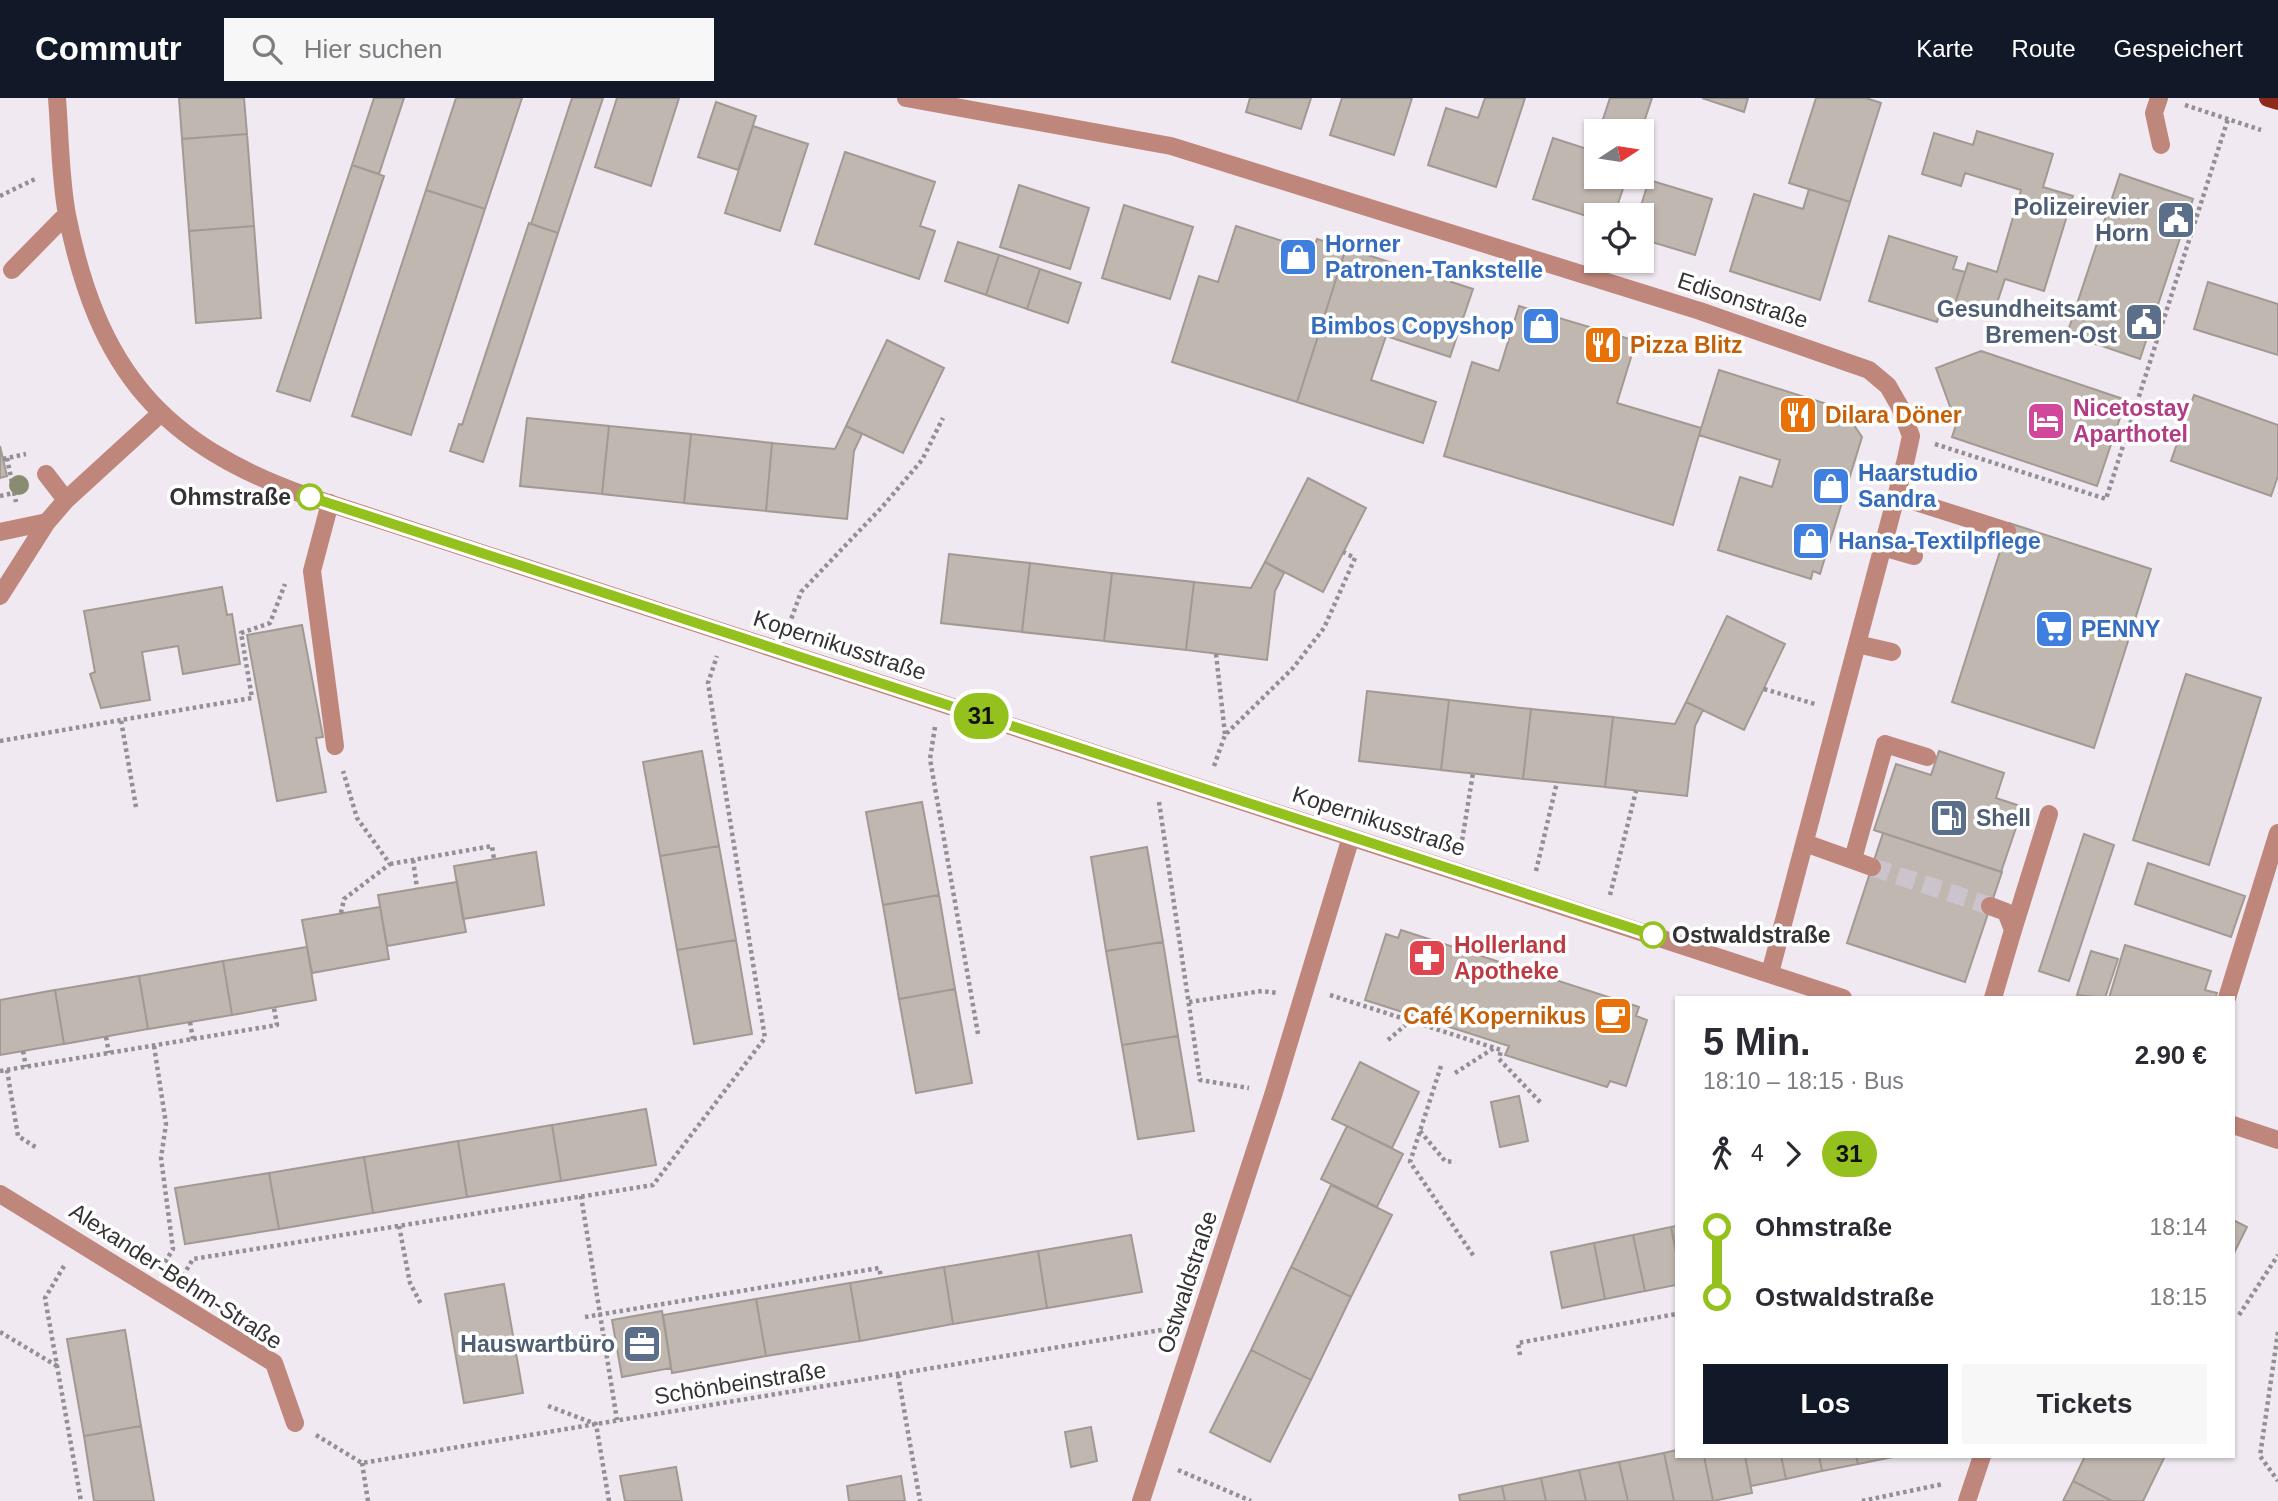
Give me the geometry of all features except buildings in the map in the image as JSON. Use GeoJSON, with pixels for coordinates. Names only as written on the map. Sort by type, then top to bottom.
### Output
{"type":"FeatureCollection","features":[{"type":"Feature","properties":{"kind":"main road"},"geometry":{"type":"LineString","coordinates":[[2268,98],[2278,102]]}},
{"type":"Feature","properties":{"kind":"street","name":"Kopernikusstraße"},"geometry":{"type":"LineString","coordinates":[[57,98],[67,214],[100,327],[121,365],[160,414],[216,457],[330,503],[1770,973],[1805,991],[1832,996]]}},
{"type":"Feature","properties":{"kind":"street","name":"Edisonstraße"},"geometry":{"type":"LineString","coordinates":[[906,98],[1171,146],[1830,354],[1869,370],[1888,386],[1911,436]]}},
{"type":"Feature","properties":{"kind":"street"},"geometry":{"type":"LineString","coordinates":[[2161,145],[2154,113],[2167,100]]}},
{"type":"Feature","properties":{"kind":"street"},"geometry":{"type":"LineString","coordinates":[[12,270],[67,214]]}},
{"type":"Feature","properties":{"kind":"street"},"geometry":{"type":"LineString","coordinates":[[0,596],[47,522],[66,500],[160,414]]}},
{"type":"Feature","properties":{"kind":"street"},"geometry":{"type":"LineString","coordinates":[[1770,973],[1911,436]]}},
{"type":"Feature","properties":{"kind":"street"},"geometry":{"type":"LineString","coordinates":[[46,474],[66,500]]}},
{"type":"Feature","properties":{"kind":"street"},"geometry":{"type":"LineString","coordinates":[[1897,496],[2007,531]]}},
{"type":"Feature","properties":{"kind":"street"},"geometry":{"type":"LineString","coordinates":[[330,503],[312,571],[335,746]]}},
{"type":"Feature","properties":{"kind":"street"},"geometry":{"type":"LineString","coordinates":[[0,532],[47,522]]}},
{"type":"Feature","properties":{"kind":"street"},"geometry":{"type":"LineString","coordinates":[[1883,547],[1914,556]]}},
{"type":"Feature","properties":{"kind":"street"},"geometry":{"type":"LineString","coordinates":[[1857,644],[1892,652]]}},
{"type":"Feature","properties":{"kind":"street"},"geometry":{"type":"LineString","coordinates":[[1853,859],[1885,744],[1927,757]]}},
{"type":"Feature","properties":{"kind":"street"},"geometry":{"type":"LineString","coordinates":[[1994,996],[2049,814]]}},
{"type":"Feature","properties":{"kind":"street"},"geometry":{"type":"LineString","coordinates":[[2228,996],[2278,833]]}},
{"type":"Feature","properties":{"kind":"street","name":"Ostwaldstraße"},"geometry":{"type":"LineString","coordinates":[[1141,1501],[1274,1092],[1351,837]]}},
{"type":"Feature","properties":{"kind":"street"},"geometry":{"type":"LineString","coordinates":[[1805,843],[1872,867]]}},
{"type":"Feature","properties":{"kind":"street"},"geometry":{"type":"LineString","coordinates":[[1990,906],[2006,912],[2013,930]]}},
{"type":"Feature","properties":{"kind":"street"},"geometry":{"type":"LineString","coordinates":[[2235,1126],[2278,1139]]}},
{"type":"Feature","properties":{"kind":"street","name":"Alexander-Behm-Straße"},"geometry":{"type":"LineString","coordinates":[[0,1194],[274,1363],[295,1423]]}},
{"type":"Feature","properties":{"kind":"street"},"geometry":{"type":"LineString","coordinates":[[1967,1501],[1981,1458]]}},
{"type":"Feature","properties":{"kind":"path"},"geometry":{"type":"LineString","coordinates":[[2167,100],[2261,130]]}},
{"type":"Feature","properties":{"kind":"path"},"geometry":{"type":"LineString","coordinates":[[1911,436],[2106,499],[2228,118]]}},
{"type":"Feature","properties":{"kind":"path"},"geometry":{"type":"LineString","coordinates":[[0,196],[63,164]]}},
{"type":"Feature","properties":{"kind":"path"},"geometry":{"type":"LineString","coordinates":[[780,651],[801,592],[883,506],[914,469],[943,418]]}},
{"type":"Feature","properties":{"kind":"path"},"geometry":{"type":"LineString","coordinates":[[21,527],[5,458],[35,452]]}},
{"type":"Feature","properties":{"kind":"path"},"geometry":{"type":"LineString","coordinates":[[0,496],[14,493]]}},
{"type":"Feature","properties":{"kind":"path"},"geometry":{"type":"LineString","coordinates":[[1225,735],[1293,667],[1324,628],[1354,558],[1343,552]]}},
{"type":"Feature","properties":{"kind":"path"},"geometry":{"type":"LineString","coordinates":[[0,741],[252,698],[241,633],[270,623],[289,574]]}},
{"type":"Feature","properties":{"kind":"path"},"geometry":{"type":"LineString","coordinates":[[169,1298],[193,1259],[653,1185],[765,1038],[708,682],[726,634]]}},
{"type":"Feature","properties":{"kind":"path"},"geometry":{"type":"LineString","coordinates":[[1206,790],[1225,735],[1216,654]]}},
{"type":"Feature","properties":{"kind":"path"},"geometry":{"type":"LineString","coordinates":[[1764,689],[1840,711]]}},
{"type":"Feature","properties":{"kind":"path"},"geometry":{"type":"LineString","coordinates":[[939,702],[930,759],[978,1034]]}},
{"type":"Feature","properties":{"kind":"path"},"geometry":{"type":"LineString","coordinates":[[121,720],[136,807]]}},
{"type":"Feature","properties":{"kind":"path"},"geometry":{"type":"LineString","coordinates":[[335,746],[357,817],[390,864]]}},
{"type":"Feature","properties":{"kind":"path"},"geometry":{"type":"LineString","coordinates":[[1457,872],[1473,773]]}},
{"type":"Feature","properties":{"kind":"path"},"geometry":{"type":"LineString","coordinates":[[1157,774],[1160,826],[1200,1080],[1274,1092]]}},
{"type":"Feature","properties":{"kind":"path"},"geometry":{"type":"LineString","coordinates":[[1531,896],[1557,782]]}},
{"type":"Feature","properties":{"kind":"path"},"geometry":{"type":"LineString","coordinates":[[1604,919],[1636,791]]}},
{"type":"Feature","properties":{"kind":"path"},"geometry":{"type":"LineString","coordinates":[[341,913],[344,899],[390,864],[492,846],[494,859]]}},
{"type":"Feature","properties":{"kind":"path"},"geometry":{"type":"LineString","coordinates":[[413,860],[417,888]]}},
{"type":"Feature","properties":{"kind":"path"},"geometry":{"type":"LineString","coordinates":[[1189,1002],[1262,991],[1304,992],[1410,1021],[1501,1050],[1499,1059],[1541,1103]]}},
{"type":"Feature","properties":{"kind":"path"},"geometry":{"type":"LineString","coordinates":[[0,1072],[276,1025],[274,1007]]}},
{"type":"Feature","properties":{"kind":"path"},"geometry":{"type":"LineString","coordinates":[[1388,1040],[1410,1021]]}},
{"type":"Feature","properties":{"kind":"path"},"geometry":{"type":"LineString","coordinates":[[190,1022],[193,1039]]}},
{"type":"Feature","properties":{"kind":"path"},"geometry":{"type":"LineString","coordinates":[[106,1037],[109,1053]]}},
{"type":"Feature","properties":{"kind":"path"},"geometry":{"type":"LineString","coordinates":[[151,1287],[173,1249],[161,1158],[166,1124],[154,1046]]}},
{"type":"Feature","properties":{"kind":"path"},"geometry":{"type":"LineString","coordinates":[[1455,1073],[1495,1047]]}},
{"type":"Feature","properties":{"kind":"path"},"geometry":{"type":"LineString","coordinates":[[23,1051],[26,1067]]}},
{"type":"Feature","properties":{"kind":"path"},"geometry":{"type":"LineString","coordinates":[[1441,1066],[1410,1162],[1475,1258]]}},
{"type":"Feature","properties":{"kind":"path"},"geometry":{"type":"LineString","coordinates":[[7,1070],[18,1136],[37,1147]]}},
{"type":"Feature","properties":{"kind":"path"},"geometry":{"type":"LineString","coordinates":[[1420,1131],[1445,1161],[1455,1162]]}},
{"type":"Feature","properties":{"kind":"path"},"geometry":{"type":"LineString","coordinates":[[581,1196],[617,1420]]}},
{"type":"Feature","properties":{"kind":"path"},"geometry":{"type":"LineString","coordinates":[[399,1226],[410,1283],[421,1304]]}},
{"type":"Feature","properties":{"kind":"path"},"geometry":{"type":"LineString","coordinates":[[78,1241],[45,1298],[81,1501]]}},
{"type":"Feature","properties":{"kind":"path"},"geometry":{"type":"LineString","coordinates":[[2239,1315],[2278,1255]]}},
{"type":"Feature","properties":{"kind":"path"},"geometry":{"type":"LineString","coordinates":[[585,1317],[879,1268],[881,1278]]}},
{"type":"Feature","properties":{"kind":"path"},"geometry":{"type":"LineString","coordinates":[[1520,1355],[1518,1343],[1675,1314]]}},
{"type":"Feature","properties":{"kind":"path","name":"Schönbeinstraße"},"geometry":{"type":"LineString","coordinates":[[362,1462],[898,1376],[1199,1324]]}},
{"type":"Feature","properties":{"kind":"path"},"geometry":{"type":"LineString","coordinates":[[0,1332],[58,1366]]}},
{"type":"Feature","properties":{"kind":"path"},"geometry":{"type":"LineString","coordinates":[[2278,1332],[2260,1456],[2278,1481]]}},
{"type":"Feature","properties":{"kind":"path"},"geometry":{"type":"LineString","coordinates":[[898,1376],[920,1501]]}},
{"type":"Feature","properties":{"kind":"path"},"geometry":{"type":"LineString","coordinates":[[548,1406],[596,1424],[609,1501]]}},
{"type":"Feature","properties":{"kind":"path"},"geometry":{"type":"LineString","coordinates":[[295,1423],[362,1462],[368,1501]]}},
{"type":"Feature","properties":{"kind":"path"},"geometry":{"type":"LineString","coordinates":[[1154,1462],[1194,1475],[1251,1501]]}},
{"type":"Feature","properties":{"kind":"path"},"geometry":{"type":"LineString","coordinates":[[1862,1501],[1975,1477]]}},
{"type":"Feature","properties":{"kind":"tunnel"},"geometry":{"type":"LineString","coordinates":[[1872,867],[1990,906]]}},
{"type":"Feature","properties":{"kind":"bus line","name":"31"},"geometry":{"type":"LineString","coordinates":[[310,497],[401,524],[726,634],[1653,935]]}},
{"type":"Feature","properties":{"kind":"place","name":"Polizeirevier Horn"},"geometry":{"type":"Point","coordinates":[2176,220]}},
{"type":"Feature","properties":{"kind":"place","name":"Horner Patronen-Tankstelle"},"geometry":{"type":"Point","coordinates":[1298,257]}},
{"type":"Feature","properties":{"kind":"place","name":"Gesundheitsamt Bremen-Ost"},"geometry":{"type":"Point","coordinates":[2144,322]}},
{"type":"Feature","properties":{"kind":"place","name":"Bimbos Copyshop"},"geometry":{"type":"Point","coordinates":[1541,326]}},
{"type":"Feature","properties":{"kind":"place","name":"Pizza Blitz"},"geometry":{"type":"Point","coordinates":[1603,345]}},
{"type":"Feature","properties":{"kind":"place","name":"Dilara Döner"},"geometry":{"type":"Point","coordinates":[1798,415]}},
{"type":"Feature","properties":{"kind":"place","name":"Nicetostay Aparthotel"},"geometry":{"type":"Point","coordinates":[2046,421]}},
{"type":"Feature","properties":{"kind":"place","name":"Haarstudio Sandra"},"geometry":{"type":"Point","coordinates":[1831,486]}},
{"type":"Feature","properties":{"kind":"place","name":"Ohmstraße"},"geometry":{"type":"Point","coordinates":[310,497]}},
{"type":"Feature","properties":{"kind":"place","name":"Hansa-Textilpflege"},"geometry":{"type":"Point","coordinates":[1811,541]}},
{"type":"Feature","properties":{"kind":"place","name":"PENNY"},"geometry":{"type":"Point","coordinates":[2054,629]}},
{"type":"Feature","properties":{"kind":"place","name":"Shell"},"geometry":{"type":"Point","coordinates":[1949,818]}},
{"type":"Feature","properties":{"kind":"place","name":"Ostwaldstraße"},"geometry":{"type":"Point","coordinates":[1653,935]}},
{"type":"Feature","properties":{"kind":"place","name":"Hollerland Apotheke"},"geometry":{"type":"Point","coordinates":[1427,958]}},
{"type":"Feature","properties":{"kind":"place","name":"Café Kopernikus"},"geometry":{"type":"Point","coordinates":[1613,1016]}},
{"type":"Feature","properties":{"kind":"place","name":"Hauswartbüro"},"geometry":{"type":"Point","coordinates":[642,1344]}}]}
